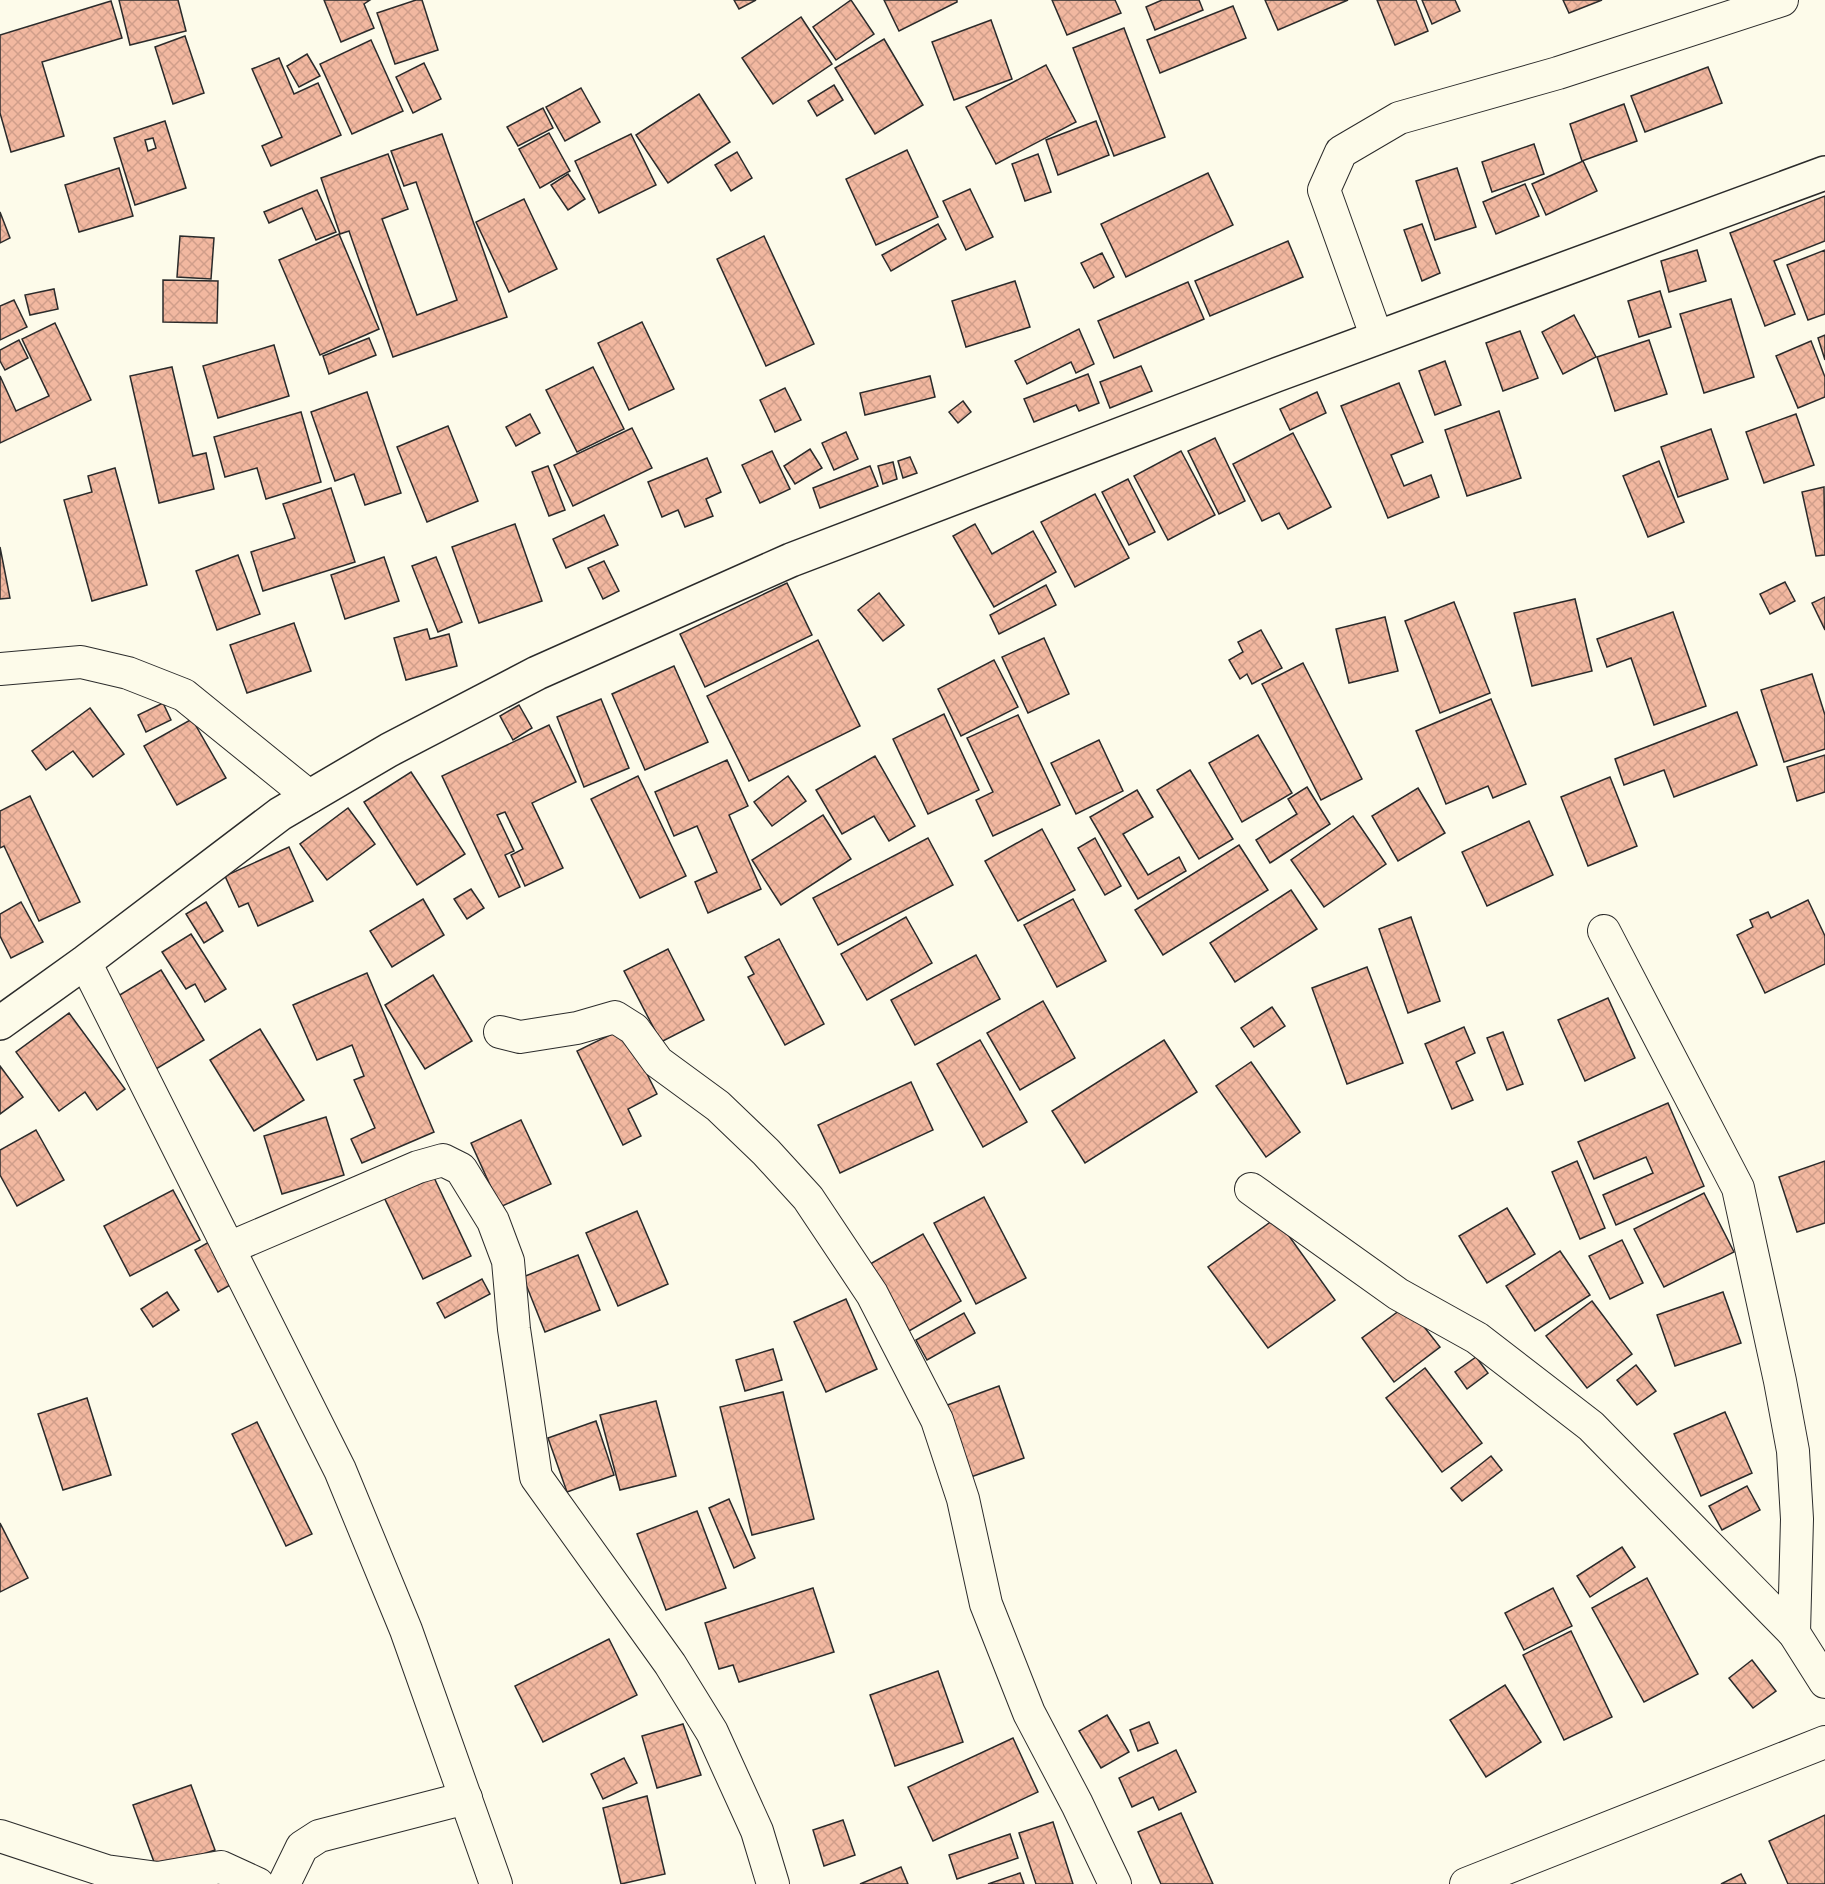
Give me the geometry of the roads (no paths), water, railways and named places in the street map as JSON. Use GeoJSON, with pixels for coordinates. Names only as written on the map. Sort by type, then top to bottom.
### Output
{"type":"FeatureCollection","features":[{"type":"Feature","properties":{"kind":"main road"},"geometry":{"type":"LineString","coordinates":[[0,1023],[85,962],[280,814],[389,750],[537,673],[790,560],[1377,338],[1825,173]]}},
{"type":"Feature","properties":{"kind":"street"},"geometry":{"type":"LineString","coordinates":[[1377,338],[1324,190],[1341,152],[1399,118],[1558,73],[1782,0]]}},
{"type":"Feature","properties":{"kind":"street"},"geometry":{"type":"LineString","coordinates":[[0,669],[81,662],[128,673],[184,695],[310,797]]}},
{"type":"Feature","properties":{"kind":"street"},"geometry":{"type":"LineString","coordinates":[[1604,930],[1738,1188],[1793,1450],[1797,1519],[1794,1633]]}},
{"type":"Feature","properties":{"kind":"street"},"geometry":{"type":"LineString","coordinates":[[85,962],[340,1470],[406,1630],[496,1884]]}},
{"type":"Feature","properties":{"kind":"street"},"geometry":{"type":"LineString","coordinates":[[500,1032],[520,1037],[577,1028],[615,1017],[634,1029],[658,1062],[718,1106],[766,1152],[808,1198],[872,1294],[937,1420],[963,1499],[986,1604],[1029,1713],[1077,1804],[1115,1884]]}},
{"type":"Feature","properties":{"kind":"street"},"geometry":{"type":"LineString","coordinates":[[229,1248],[418,1167],[443,1160],[461,1169],[493,1221],[508,1261],[514,1329],[536,1477],[670,1664],[712,1732],[758,1831],[773,1884]]}},
{"type":"Feature","properties":{"kind":"street"},"geometry":{"type":"LineString","coordinates":[[1251,1189],[1398,1294],[1477,1338],[1591,1426],[1794,1633],[1825,1682]]}},
{"type":"Feature","properties":{"kind":"street"},"geometry":{"type":"LineString","coordinates":[[1466,1884],[1825,1742]]}},
{"type":"Feature","properties":{"kind":"street"},"geometry":{"type":"LineString","coordinates":[[284,1884],[302,1847],[319,1836],[466,1798]]}},
{"type":"Feature","properties":{"kind":"street"},"geometry":{"type":"LineString","coordinates":[[0,1836],[106,1871],[158,1878],[221,1867],[258,1884]]}}]}
